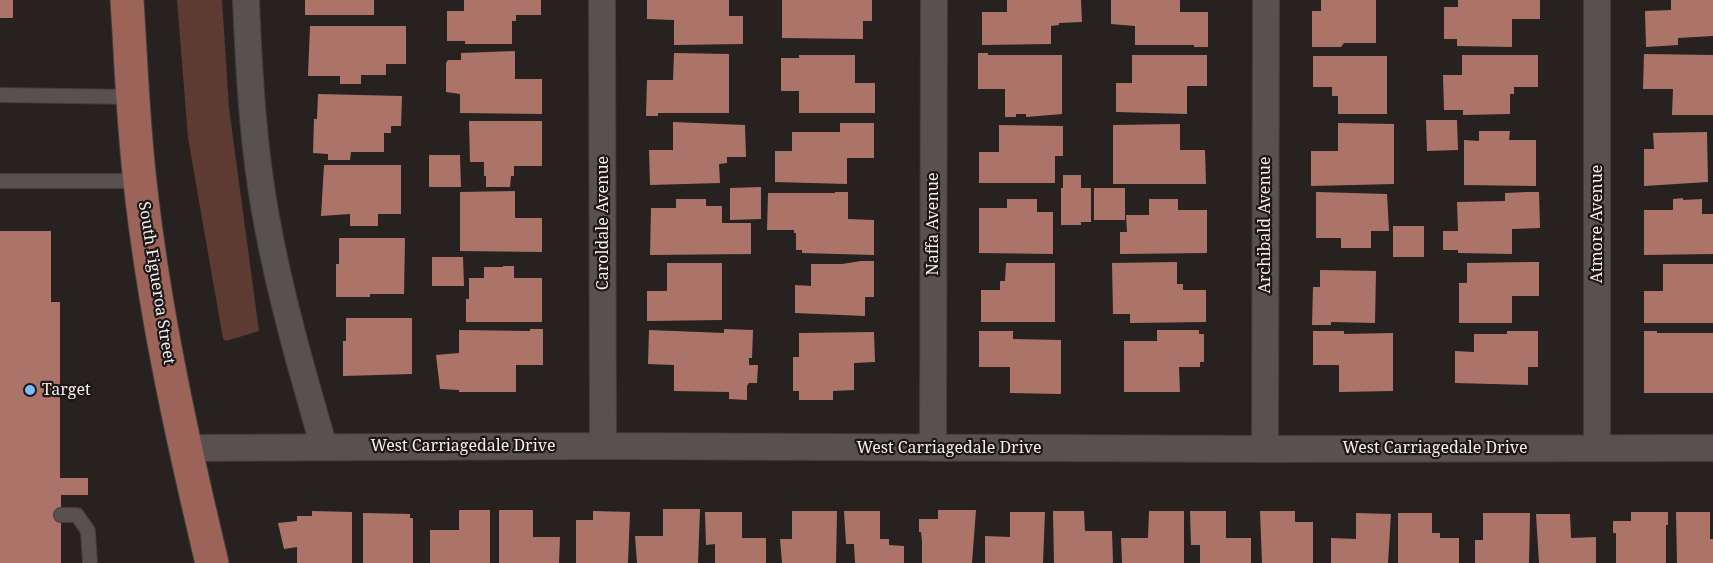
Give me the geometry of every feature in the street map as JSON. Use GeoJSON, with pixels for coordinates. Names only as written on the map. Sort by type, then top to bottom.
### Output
{"type":"FeatureCollection","features":[{"type":"Feature","properties":{"kind":"main road","name":"South Figueroa Street"},"geometry":{"type":"LineString","coordinates":[[127,0],[140,180],[150,259],[185,448],[212,563]]}},
{"type":"Feature","properties":{"kind":"street"},"geometry":{"type":"LineString","coordinates":[[246,0],[252,116],[266,216],[285,310],[324,447]]}},
{"type":"Feature","properties":{"kind":"street","name":"Caroldale Avenue"},"geometry":{"type":"LineString","coordinates":[[602,0],[603,446]]}},
{"type":"Feature","properties":{"kind":"street","name":"Naffa Avenue"},"geometry":{"type":"LineString","coordinates":[[933,448],[934,0]]}},
{"type":"Feature","properties":{"kind":"street","name":"Archibald Avenue"},"geometry":{"type":"LineString","coordinates":[[1264,449],[1266,0]]}},
{"type":"Feature","properties":{"kind":"street","name":"Atmore Avenue"},"geometry":{"type":"LineString","coordinates":[[1597,0],[1597,448]]}},
{"type":"Feature","properties":{"kind":"street","name":"West Carriagedale Drive"},"geometry":{"type":"LineString","coordinates":[[185,448],[603,446],[1264,449],[1713,448]]}},
{"type":"Feature","properties":{"kind":"lane"},"geometry":{"type":"LineString","coordinates":[[0,94],[134,97]]}},
{"type":"Feature","properties":{"kind":"lane"},"geometry":{"type":"LineString","coordinates":[[0,181],[140,180]]}},
{"type":"Feature","properties":{"kind":"lane"},"geometry":{"type":"LineString","coordinates":[[61,515],[77,515],[88,531],[90,563]]}},
{"type":"Feature","properties":{"kind":"shaded area"},"geometry":{"type":"Polygon","coordinates":[[[177,0],[222,0],[229,108],[259,331],[226,341],[223,339],[188,138],[177,0]]]}},
{"type":"Feature","properties":{"kind":"building"},"geometry":{"type":"Polygon","coordinates":[[[0,0],[13,0],[13,18],[0,18],[0,0]]]}},
{"type":"Feature","properties":{"kind":"building"},"geometry":{"type":"Polygon","coordinates":[[[305,0],[374,0],[374,15],[305,15],[305,0]]]}},
{"type":"Feature","properties":{"kind":"building"},"geometry":{"type":"Polygon","coordinates":[[[464,0],[541,0],[541,15],[516,15],[516,21],[512,21],[512,44],[465,44],[465,41],[447,41],[447,11],[464,11],[464,0]]]}},
{"type":"Feature","properties":{"kind":"building"},"geometry":{"type":"Polygon","coordinates":[[[647,0],[729,0],[729,16],[743,16],[743,44],[674,45],[674,20],[647,19],[647,0]]]}},
{"type":"Feature","properties":{"kind":"building"},"geometry":{"type":"Polygon","coordinates":[[[782,0],[872,0],[872,21],[863,21],[863,39],[782,38],[782,0]]]}},
{"type":"Feature","properties":{"kind":"building"},"geometry":{"type":"Polygon","coordinates":[[[1007,0],[1081,0],[1082,22],[1059,23],[1059,25],[1051,26],[1051,44],[982,45],[982,12],[1007,12],[1007,0]]]}},
{"type":"Feature","properties":{"kind":"building"},"geometry":{"type":"Polygon","coordinates":[[[1111,0],[1180,0],[1180,12],[1208,12],[1208,47],[1135,45],[1135,26],[1111,24],[1111,0]]]}},
{"type":"Feature","properties":{"kind":"building"},"geometry":{"type":"Polygon","coordinates":[[[1321,0],[1376,0],[1376,43],[1344,43],[1341,47],[1312,47],[1312,11],[1321,11],[1321,0]]]}},
{"type":"Feature","properties":{"kind":"building"},"geometry":{"type":"Polygon","coordinates":[[[1458,0],[1540,0],[1540,19],[1512,19],[1512,47],[1457,46],[1457,39],[1444,39],[1444,7],[1458,7],[1458,0]]]}},
{"type":"Feature","properties":{"kind":"building"},"geometry":{"type":"Polygon","coordinates":[[[1671,0],[1713,0],[1713,36],[1678,38],[1678,45],[1646,47],[1645,11],[1671,10],[1671,0]]]}},
{"type":"Feature","properties":{"kind":"building"},"geometry":{"type":"Polygon","coordinates":[[[310,26],[406,26],[406,64],[386,64],[386,75],[361,75],[361,84],[340,84],[340,76],[308,76],[310,26]]]}},
{"type":"Feature","properties":{"kind":"building"},"geometry":{"type":"Polygon","coordinates":[[[515,51],[515,79],[542,79],[542,114],[460,113],[460,94],[446,92],[446,63],[448,60],[461,60],[461,53],[515,51]]]}},
{"type":"Feature","properties":{"kind":"building"},"geometry":{"type":"Polygon","coordinates":[[[674,53],[729,54],[729,113],[658,113],[658,116],[646,116],[647,80],[673,80],[674,53]]]}},
{"type":"Feature","properties":{"kind":"building"},"geometry":{"type":"Polygon","coordinates":[[[978,53],[1062,55],[1062,114],[1026,117],[1026,114],[1016,114],[1016,117],[1005,117],[1005,89],[978,89],[978,53]]]}},
{"type":"Feature","properties":{"kind":"building"},"geometry":{"type":"Polygon","coordinates":[[[1644,54],[1713,55],[1713,115],[1672,115],[1673,89],[1643,89],[1644,54]]]}},
{"type":"Feature","properties":{"kind":"building"},"geometry":{"type":"Polygon","coordinates":[[[799,55],[855,55],[855,83],[875,83],[875,113],[799,113],[799,91],[781,91],[781,58],[799,58],[799,55]]]}},
{"type":"Feature","properties":{"kind":"building"},"geometry":{"type":"Polygon","coordinates":[[[1132,55],[1207,55],[1207,86],[1187,86],[1187,114],[1116,112],[1116,83],[1132,83],[1132,55]]]}},
{"type":"Feature","properties":{"kind":"building"},"geometry":{"type":"Polygon","coordinates":[[[1462,55],[1538,55],[1538,87],[1514,87],[1514,94],[1510,94],[1510,114],[1463,115],[1463,110],[1444,110],[1443,75],[1462,75],[1462,55]]]}},
{"type":"Feature","properties":{"kind":"building"},"geometry":{"type":"Polygon","coordinates":[[[1313,56],[1387,56],[1387,114],[1338,114],[1338,96],[1332,96],[1332,87],[1313,87],[1313,56]]]}},
{"type":"Feature","properties":{"kind":"building"},"geometry":{"type":"Polygon","coordinates":[[[318,94],[402,96],[401,126],[391,126],[391,133],[384,133],[384,152],[351,152],[350,160],[328,160],[328,154],[313,153],[314,119],[317,119],[318,94]]]}},
{"type":"Feature","properties":{"kind":"building"},"geometry":{"type":"Polygon","coordinates":[[[1426,120],[1457,120],[1458,150],[1427,151],[1426,120]]]}},
{"type":"Feature","properties":{"kind":"building"},"geometry":{"type":"Polygon","coordinates":[[[469,121],[542,121],[542,166],[514,166],[514,176],[511,176],[510,187],[486,187],[484,162],[470,162],[469,121]]]}},
{"type":"Feature","properties":{"kind":"building"},"geometry":{"type":"Polygon","coordinates":[[[673,122],[745,125],[746,157],[727,157],[727,163],[719,164],[720,183],[650,185],[649,150],[673,150],[673,122]]]}},
{"type":"Feature","properties":{"kind":"building"},"geometry":{"type":"Polygon","coordinates":[[[840,123],[874,123],[874,158],[847,158],[847,184],[775,182],[775,151],[792,151],[792,132],[840,132],[840,123]]]}},
{"type":"Feature","properties":{"kind":"building"},"geometry":{"type":"Polygon","coordinates":[[[1338,123],[1394,124],[1394,184],[1311,186],[1311,151],[1338,151],[1338,123]]]}},
{"type":"Feature","properties":{"kind":"building"},"geometry":{"type":"Polygon","coordinates":[[[1180,124],[1180,150],[1205,150],[1206,184],[1113,184],[1113,125],[1180,124]]]}},
{"type":"Feature","properties":{"kind":"building"},"geometry":{"type":"Polygon","coordinates":[[[999,125],[1063,126],[1063,156],[1055,156],[1055,183],[979,183],[979,152],[999,152],[999,125]]]}},
{"type":"Feature","properties":{"kind":"building"},"geometry":{"type":"Polygon","coordinates":[[[1479,131],[1510,131],[1509,140],[1536,140],[1536,186],[1464,185],[1464,140],[1479,141],[1479,131]]]}},
{"type":"Feature","properties":{"kind":"building"},"geometry":{"type":"Polygon","coordinates":[[[1707,132],[1708,182],[1644,186],[1644,149],[1654,149],[1653,133],[1707,132]]]}},
{"type":"Feature","properties":{"kind":"building"},"geometry":{"type":"Polygon","coordinates":[[[429,155],[460,155],[461,187],[429,187],[429,155]]]}},
{"type":"Feature","properties":{"kind":"building"},"geometry":{"type":"Polygon","coordinates":[[[324,165],[401,165],[401,214],[378,214],[378,226],[350,226],[350,214],[321,216],[324,165]]]}},
{"type":"Feature","properties":{"kind":"building"},"geometry":{"type":"Polygon","coordinates":[[[1063,175],[1081,175],[1081,188],[1091,188],[1091,222],[1081,222],[1081,225],[1061,225],[1063,175]]]}},
{"type":"Feature","properties":{"kind":"building"},"geometry":{"type":"Polygon","coordinates":[[[761,187],[761,219],[730,220],[730,188],[761,187]]]}},
{"type":"Feature","properties":{"kind":"building"},"geometry":{"type":"Polygon","coordinates":[[[1094,188],[1125,188],[1125,220],[1094,220],[1094,188]]]}},
{"type":"Feature","properties":{"kind":"building"},"geometry":{"type":"Polygon","coordinates":[[[515,191],[515,218],[542,218],[542,252],[460,251],[460,192],[515,191]]]}},
{"type":"Feature","properties":{"kind":"building"},"geometry":{"type":"Polygon","coordinates":[[[848,192],[848,219],[874,220],[874,255],[802,253],[802,250],[796,250],[794,230],[767,230],[768,193],[848,192]]]}},
{"type":"Feature","properties":{"kind":"building"},"geometry":{"type":"Polygon","coordinates":[[[1316,192],[1387,194],[1389,231],[1371,231],[1371,248],[1341,248],[1341,238],[1316,238],[1316,192]]]}},
{"type":"Feature","properties":{"kind":"building"},"geometry":{"type":"Polygon","coordinates":[[[1539,192],[1540,228],[1512,229],[1512,254],[1458,253],[1458,250],[1443,250],[1443,231],[1458,231],[1457,202],[1505,201],[1505,193],[1539,192]]]}},
{"type":"Feature","properties":{"kind":"building"},"geometry":{"type":"Polygon","coordinates":[[[1683,198],[1683,200],[1702,199],[1702,214],[1713,214],[1713,254],[1644,255],[1644,210],[1673,210],[1673,199],[1683,198]]]}},
{"type":"Feature","properties":{"kind":"building"},"geometry":{"type":"Polygon","coordinates":[[[676,199],[706,199],[706,206],[722,206],[722,223],[751,223],[751,254],[650,255],[651,208],[676,208],[676,199]]]}},
{"type":"Feature","properties":{"kind":"building"},"geometry":{"type":"Polygon","coordinates":[[[1007,199],[1037,199],[1037,212],[1053,212],[1053,254],[979,253],[979,208],[1007,208],[1007,199]]]}},
{"type":"Feature","properties":{"kind":"building"},"geometry":{"type":"Polygon","coordinates":[[[1149,199],[1178,199],[1178,210],[1207,210],[1207,253],[1120,254],[1120,232],[1127,232],[1126,215],[1149,215],[1149,199]]]}},
{"type":"Feature","properties":{"kind":"building"},"geometry":{"type":"Polygon","coordinates":[[[1393,226],[1424,226],[1424,257],[1393,257],[1393,226]]]}},
{"type":"Feature","properties":{"kind":"building","name":"Target"},"geometry":{"type":"Polygon","coordinates":[[[0,231],[51,231],[51,302],[60,302],[60,478],[88,478],[88,495],[61,495],[61,563],[0,563],[0,231]]]}},
{"type":"Feature","properties":{"kind":"building"},"geometry":{"type":"Polygon","coordinates":[[[339,238],[405,238],[404,294],[336,297],[339,238]]]}},
{"type":"Feature","properties":{"kind":"building"},"geometry":{"type":"Polygon","coordinates":[[[432,257],[463,257],[464,286],[432,286],[432,257]]]}},
{"type":"Feature","properties":{"kind":"building"},"geometry":{"type":"Polygon","coordinates":[[[874,261],[874,297],[865,297],[865,316],[795,313],[795,285],[811,286],[811,264],[842,264],[874,261]]]}},
{"type":"Feature","properties":{"kind":"building"},"geometry":{"type":"Polygon","coordinates":[[[1177,262],[1177,284],[1183,284],[1183,290],[1206,290],[1206,322],[1130,323],[1130,314],[1113,314],[1112,263],[1177,262]]]}},
{"type":"Feature","properties":{"kind":"building"},"geometry":{"type":"Polygon","coordinates":[[[1539,262],[1539,296],[1512,296],[1512,323],[1459,323],[1459,283],[1467,283],[1467,263],[1539,262]]]}},
{"type":"Feature","properties":{"kind":"building"},"geometry":{"type":"Polygon","coordinates":[[[667,263],[722,263],[722,320],[647,321],[647,291],[667,291],[667,263]]]}},
{"type":"Feature","properties":{"kind":"building"},"geometry":{"type":"Polygon","coordinates":[[[1006,263],[1055,263],[1055,322],[981,322],[981,290],[1000,290],[1000,281],[1005,281],[1006,263]]]}},
{"type":"Feature","properties":{"kind":"building"},"geometry":{"type":"Polygon","coordinates":[[[1663,264],[1713,264],[1713,323],[1644,323],[1644,291],[1663,291],[1663,264]]]}},
{"type":"Feature","properties":{"kind":"building"},"geometry":{"type":"Polygon","coordinates":[[[514,266],[514,278],[542,278],[542,322],[466,322],[469,278],[484,278],[484,267],[514,266]]]}},
{"type":"Feature","properties":{"kind":"building"},"geometry":{"type":"Polygon","coordinates":[[[1320,270],[1376,271],[1375,323],[1331,322],[1331,325],[1312,325],[1313,287],[1320,287],[1320,270]]]}},
{"type":"Feature","properties":{"kind":"building"},"geometry":{"type":"Polygon","coordinates":[[[346,318],[412,318],[412,374],[343,376],[343,341],[346,341],[346,318]]]}},
{"type":"Feature","properties":{"kind":"building"},"geometry":{"type":"Polygon","coordinates":[[[530,329],[543,329],[543,365],[516,365],[516,392],[459,392],[459,390],[440,389],[436,355],[459,353],[459,330],[530,331],[530,329]]]}},
{"type":"Feature","properties":{"kind":"building"},"geometry":{"type":"Polygon","coordinates":[[[724,329],[753,330],[752,358],[749,358],[749,365],[758,365],[757,383],[749,383],[747,386],[747,400],[729,399],[729,392],[674,391],[674,365],[648,364],[649,330],[724,333],[724,329]]]}},
{"type":"Feature","properties":{"kind":"building"},"geometry":{"type":"Polygon","coordinates":[[[1157,330],[1199,330],[1199,334],[1204,334],[1204,362],[1200,362],[1200,367],[1179,367],[1180,392],[1124,392],[1124,341],[1157,341],[1157,330]]]}},
{"type":"Feature","properties":{"kind":"building"},"geometry":{"type":"Polygon","coordinates":[[[979,331],[1013,331],[1013,339],[1061,340],[1061,394],[1010,393],[1010,367],[979,367],[979,331]]]}},
{"type":"Feature","properties":{"kind":"building"},"geometry":{"type":"Polygon","coordinates":[[[1313,331],[1344,331],[1344,334],[1393,333],[1393,391],[1339,392],[1339,365],[1313,365],[1313,331]]]}},
{"type":"Feature","properties":{"kind":"building"},"geometry":{"type":"Polygon","coordinates":[[[1507,331],[1538,331],[1538,367],[1528,367],[1528,385],[1455,383],[1455,351],[1474,352],[1474,334],[1507,334],[1507,331]]]}},
{"type":"Feature","properties":{"kind":"building"},"geometry":{"type":"Polygon","coordinates":[[[1644,331],[1713,333],[1713,393],[1644,393],[1644,331]]]}},
{"type":"Feature","properties":{"kind":"building"},"geometry":{"type":"Polygon","coordinates":[[[874,332],[875,362],[854,363],[854,390],[833,391],[833,400],[799,400],[799,391],[793,391],[793,357],[799,357],[799,333],[874,332]]]}},
{"type":"Feature","properties":{"kind":"building"},"geometry":{"type":"Polygon","coordinates":[[[663,509],[700,509],[698,563],[637,563],[635,536],[663,536],[663,509]]]}},
{"type":"Feature","properties":{"kind":"building"},"geometry":{"type":"Polygon","coordinates":[[[459,510],[490,510],[490,563],[430,563],[430,530],[459,530],[459,510]]]}},
{"type":"Feature","properties":{"kind":"building"},"geometry":{"type":"Polygon","coordinates":[[[499,510],[533,510],[533,537],[560,537],[559,563],[499,563],[499,510]]]}},
{"type":"Feature","properties":{"kind":"building"},"geometry":{"type":"Polygon","coordinates":[[[938,510],[976,510],[972,563],[922,563],[919,519],[938,519],[938,510]]]}},
{"type":"Feature","properties":{"kind":"building"},"geometry":{"type":"Polygon","coordinates":[[[312,511],[352,512],[352,563],[297,563],[297,547],[284,549],[278,523],[297,521],[297,516],[312,516],[312,511]]]}},
{"type":"Feature","properties":{"kind":"building"},"geometry":{"type":"Polygon","coordinates":[[[593,511],[630,512],[628,563],[576,563],[576,520],[593,520],[593,511]]]}},
{"type":"Feature","properties":{"kind":"building"},"geometry":{"type":"Polygon","coordinates":[[[792,511],[837,511],[836,563],[782,563],[780,539],[792,539],[792,511]]]}},
{"type":"Feature","properties":{"kind":"building"},"geometry":{"type":"Polygon","coordinates":[[[844,511],[880,511],[880,539],[889,539],[889,545],[904,546],[904,563],[855,563],[854,544],[846,544],[844,511]]]}},
{"type":"Feature","properties":{"kind":"building"},"geometry":{"type":"Polygon","coordinates":[[[1053,511],[1084,511],[1085,531],[1112,531],[1113,563],[1054,563],[1053,511]]]}},
{"type":"Feature","properties":{"kind":"building"},"geometry":{"type":"Polygon","coordinates":[[[1149,511],[1184,511],[1184,563],[1122,563],[1121,538],[1148,538],[1149,511]]]}},
{"type":"Feature","properties":{"kind":"building"},"geometry":{"type":"Polygon","coordinates":[[[1190,511],[1226,511],[1226,538],[1251,538],[1251,563],[1200,563],[1200,545],[1191,545],[1190,511]]]}},
{"type":"Feature","properties":{"kind":"building"},"geometry":{"type":"Polygon","coordinates":[[[1260,511],[1295,511],[1295,522],[1313,522],[1313,563],[1262,563],[1260,511]]]}},
{"type":"Feature","properties":{"kind":"building"},"geometry":{"type":"Polygon","coordinates":[[[705,512],[742,512],[742,538],[766,538],[766,563],[715,563],[715,544],[706,545],[705,512]]]}},
{"type":"Feature","properties":{"kind":"building"},"geometry":{"type":"Polygon","coordinates":[[[1010,512],[1045,512],[1043,563],[985,563],[985,536],[1010,537],[1010,512]]]}},
{"type":"Feature","properties":{"kind":"building"},"geometry":{"type":"Polygon","coordinates":[[[1631,512],[1668,512],[1666,563],[1616,563],[1616,533],[1613,533],[1613,521],[1631,521],[1631,512]]]}},
{"type":"Feature","properties":{"kind":"building"},"geometry":{"type":"Polygon","coordinates":[[[1676,512],[1710,512],[1713,563],[1677,563],[1676,512]]]}},
{"type":"Feature","properties":{"kind":"building"},"geometry":{"type":"Polygon","coordinates":[[[363,513],[410,514],[410,518],[413,518],[413,563],[363,563],[363,513]]]}},
{"type":"Feature","properties":{"kind":"building"},"geometry":{"type":"Polygon","coordinates":[[[1356,513],[1391,514],[1388,563],[1331,563],[1331,538],[1356,539],[1356,513]]]}},
{"type":"Feature","properties":{"kind":"building"},"geometry":{"type":"Polygon","coordinates":[[[1398,513],[1432,513],[1432,533],[1440,533],[1440,538],[1459,538],[1459,563],[1398,563],[1398,513]]]}},
{"type":"Feature","properties":{"kind":"building"},"geometry":{"type":"Polygon","coordinates":[[[1483,513],[1530,513],[1529,563],[1475,563],[1475,540],[1483,540],[1483,513]]]}},
{"type":"Feature","properties":{"kind":"building"},"geometry":{"type":"Polygon","coordinates":[[[1536,514],[1570,514],[1571,538],[1596,537],[1596,563],[1539,563],[1536,514]]]}},
{"type":"Feature","properties":{"kind":"place","name":"Target"},"geometry":{"type":"Point","coordinates":[30,390]}}]}
